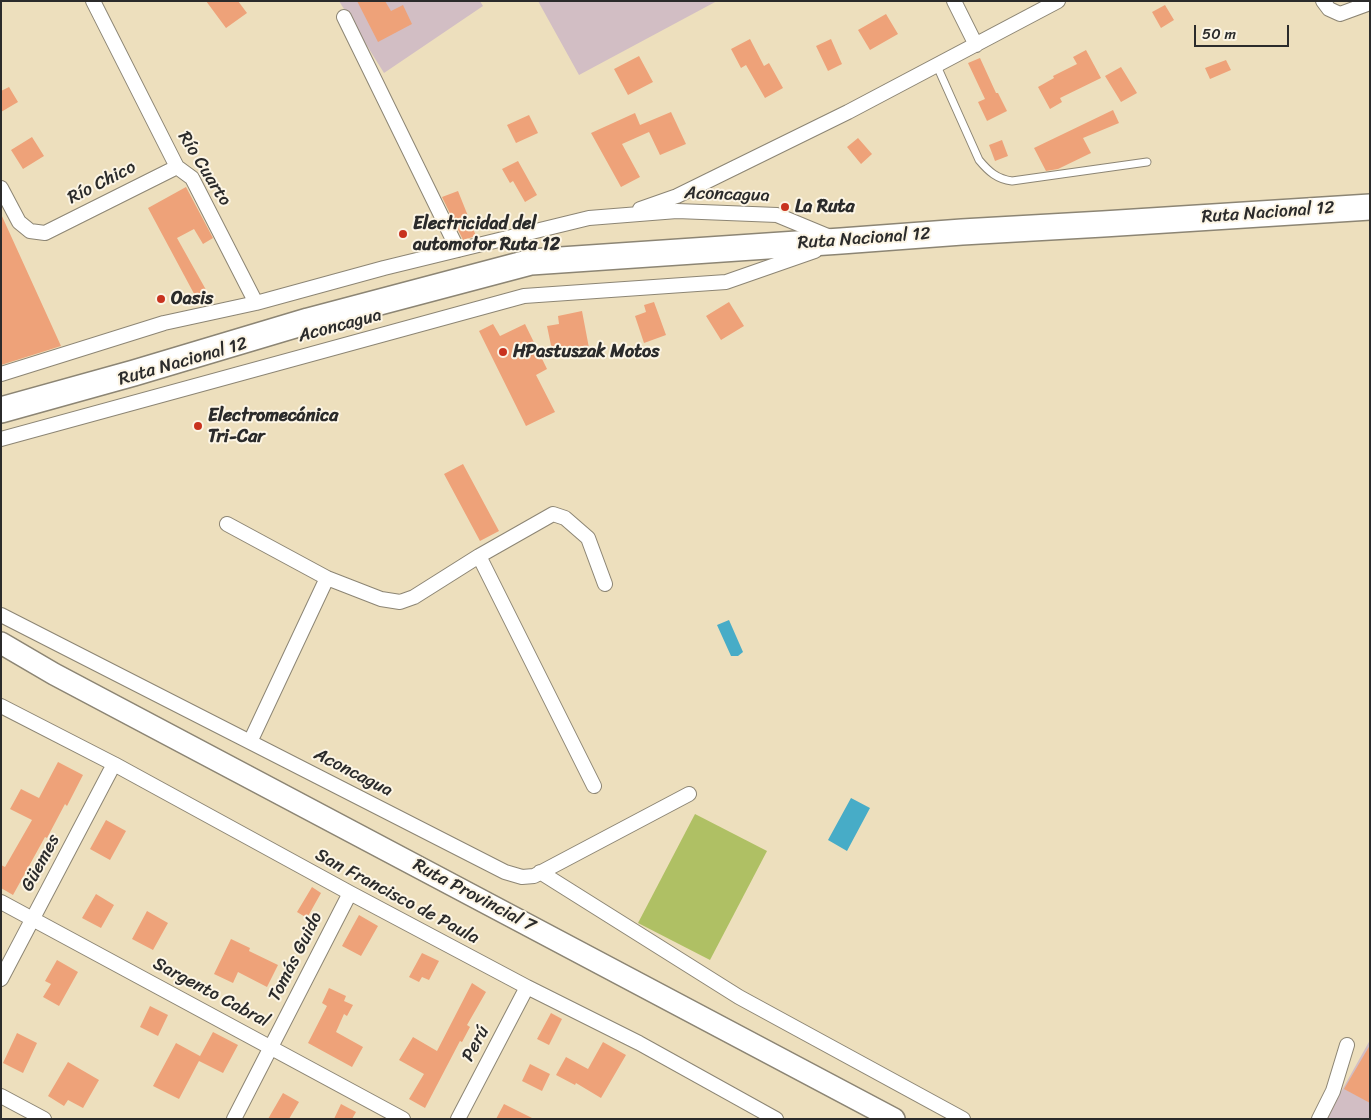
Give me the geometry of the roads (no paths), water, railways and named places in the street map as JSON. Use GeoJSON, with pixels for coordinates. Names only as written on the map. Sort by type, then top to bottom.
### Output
{"type":"FeatureCollection","features":[{"type":"Feature","properties":{"kind":"highway","name":"Ruta Nacional 12"},"geometry":{"type":"LineString","coordinates":[[1,410],[308,321],[531,262],[841,242],[962,232],[1370,207]]}},
{"type":"Feature","properties":{"kind":"highway","name":"Ruta Nacional 12"},"geometry":{"type":"LineString","coordinates":[[1,414],[348,315],[364,306]]}},
{"type":"Feature","properties":{"kind":"main road","name":"Ruta Provincial 7"},"geometry":{"type":"LineString","coordinates":[[1,643],[54,674],[891,1118]]}},
{"type":"Feature","properties":{"kind":"main road","name":"Ruta Provincial 7"},"geometry":{"type":"LineString","coordinates":[[1,651],[54,674]]}},
{"type":"Feature","properties":{"kind":"street","name":"Río Cuarto"},"geometry":{"type":"LineString","coordinates":[[93,1],[177,167],[192,178],[256,303]]}},
{"type":"Feature","properties":{"kind":"street"},"geometry":{"type":"LineString","coordinates":[[954,1],[976,46]]}},
{"type":"Feature","properties":{"kind":"street"},"geometry":{"type":"LineString","coordinates":[[622,215],[677,196],[848,112],[1058,1]]}},
{"type":"Feature","properties":{"kind":"street"},"geometry":{"type":"LineString","coordinates":[[1323,1],[1328,9],[1340,14],[1370,3]]}},
{"type":"Feature","properties":{"kind":"street"},"geometry":{"type":"LineString","coordinates":[[344,17],[458,250]]}},
{"type":"Feature","properties":{"kind":"street","name":"Río Chico"},"geometry":{"type":"LineString","coordinates":[[1,188],[19,222],[30,231],[45,233],[177,167]]}},
{"type":"Feature","properties":{"kind":"street","name":"Aconcagua"},"geometry":{"type":"LineString","coordinates":[[1,374],[164,323],[256,303],[384,268],[589,218],[677,211],[777,216],[841,242]]}},
{"type":"Feature","properties":{"kind":"street","name":"Aconcagua"},"geometry":{"type":"LineString","coordinates":[[1,439],[524,296],[726,282],[841,242]]}},
{"type":"Feature","properties":{"kind":"street"},"geometry":{"type":"LineString","coordinates":[[226,524],[327,578],[381,599],[400,602],[414,597],[479,556],[553,514],[565,518],[588,538],[605,584]]}},
{"type":"Feature","properties":{"kind":"street"},"geometry":{"type":"LineString","coordinates":[[479,556],[594,786]]}},
{"type":"Feature","properties":{"kind":"street"},"geometry":{"type":"LineString","coordinates":[[250,742],[327,578]]}},
{"type":"Feature","properties":{"kind":"street","name":"Aconcagua"},"geometry":{"type":"LineString","coordinates":[[1,615],[505,872],[522,877],[534,876],[689,794]]}},
{"type":"Feature","properties":{"kind":"street","name":"San Francisco de Paula"},"geometry":{"type":"LineString","coordinates":[[1,706],[114,764],[350,894],[527,988],[638,1043],[776,1119]]}},
{"type":"Feature","properties":{"kind":"street","name":"Güemes"},"geometry":{"type":"LineString","coordinates":[[1,979],[114,764]]}},
{"type":"Feature","properties":{"kind":"street"},"geometry":{"type":"LineString","coordinates":[[540,872],[739,996],[963,1119]]}},
{"type":"Feature","properties":{"kind":"street","name":"Tomás Guido"},"geometry":{"type":"LineString","coordinates":[[234,1119],[350,894]]}},
{"type":"Feature","properties":{"kind":"street","name":"Sargento Cabral"},"geometry":{"type":"LineString","coordinates":[[1,902],[404,1119]]}},
{"type":"Feature","properties":{"kind":"street","name":"Perú"},"geometry":{"type":"LineString","coordinates":[[458,1119],[527,988]]}},
{"type":"Feature","properties":{"kind":"street"},"geometry":{"type":"LineString","coordinates":[[1319,1119],[1333,1091],[1347,1045]]}},
{"type":"Feature","properties":{"kind":"street"},"geometry":{"type":"LineString","coordinates":[[1,1096],[44,1119]]}},
{"type":"Feature","properties":{"kind":"lane"},"geometry":{"type":"LineString","coordinates":[[936,66],[980,160],[987,169],[1000,179],[1012,181],[1147,162]]}},
{"type":"Feature","properties":{"kind":"water"},"geometry":{"type":"Polygon","coordinates":[[[729,620],[743,652],[738,656],[731,656],[717,625],[729,620]]]}},
{"type":"Feature","properties":{"kind":"water"},"geometry":{"type":"Polygon","coordinates":[[[851,798],[870,808],[847,851],[828,840],[851,798]]]}},
{"type":"Feature","properties":{"kind":"place","name":"La Ruta"},"geometry":{"type":"Point","coordinates":[785,207]}},
{"type":"Feature","properties":{"kind":"place","name":"Electricidad del automotor Ruta 12"},"geometry":{"type":"Point","coordinates":[403,234]}},
{"type":"Feature","properties":{"kind":"place","name":"Oasis"},"geometry":{"type":"Point","coordinates":[161,299]}},
{"type":"Feature","properties":{"kind":"place","name":"HPastuszak Motos"},"geometry":{"type":"Point","coordinates":[503,352]}},
{"type":"Feature","properties":{"kind":"place","name":"Electromecánica Tri-Car"},"geometry":{"type":"Point","coordinates":[198,426]}}]}
